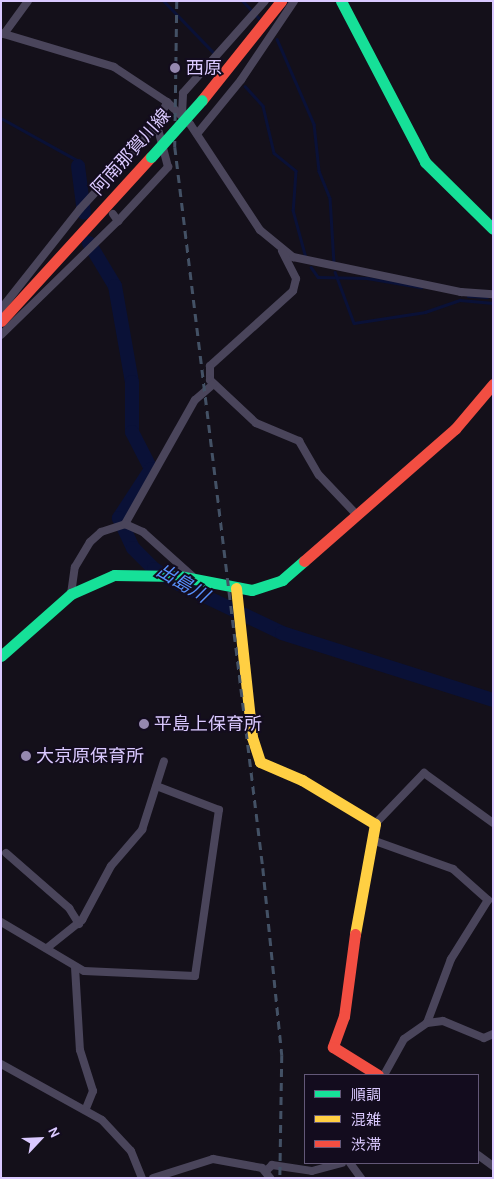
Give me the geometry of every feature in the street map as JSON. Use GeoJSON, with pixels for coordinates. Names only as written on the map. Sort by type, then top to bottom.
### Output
{"type":"FeatureCollection","features":[{"type":"Feature","properties":{"kind":"street"},"geometry":{"type":"LineString","coordinates":[[28,1],[3,34],[114,67],[167,102],[182,114],[249,215],[282,251],[296,279],[293,291],[210,366],[212,386],[256,423],[299,441],[319,475],[357,515]]}},
{"type":"Feature","properties":{"kind":"street"},"geometry":{"type":"LineString","coordinates":[[182,114],[183,94],[265,1]]}},
{"type":"Feature","properties":{"kind":"street","name":"阿南那賀川線"},"geometry":{"type":"LineString","coordinates":[[1,321],[202,100],[280,1]]}},
{"type":"Feature","properties":{"kind":"street"},"geometry":{"type":"LineString","coordinates":[[196,134],[274,34],[294,1]]}},
{"type":"Feature","properties":{"kind":"street"},"geometry":{"type":"LineString","coordinates":[[340,1],[425,162],[493,229]]}},
{"type":"Feature","properties":{"kind":"street"},"geometry":{"type":"LineString","coordinates":[[1,308],[83,206],[96,198],[157,125],[167,102]]}},
{"type":"Feature","properties":{"kind":"street"},"geometry":{"type":"LineString","coordinates":[[1,334],[91,247],[116,217],[168,167],[157,125]]}},
{"type":"Feature","properties":{"kind":"street"},"geometry":{"type":"LineString","coordinates":[[282,251],[307,262],[461,292],[493,294]]}},
{"type":"Feature","properties":{"kind":"street"},"geometry":{"type":"LineString","coordinates":[[1,656],[70,594],[114,575],[137,573],[198,580],[236,588],[264,588],[282,580],[456,429],[493,384]]}},
{"type":"Feature","properties":{"kind":"street"},"geometry":{"type":"LineString","coordinates":[[70,594],[75,567],[90,542],[101,532],[125,524],[196,400],[212,386]]}},
{"type":"Feature","properties":{"kind":"street"},"geometry":{"type":"LineString","coordinates":[[125,524],[143,532],[172,562],[198,580]]}},
{"type":"Feature","properties":{"kind":"street"},"geometry":{"type":"LineString","coordinates":[[236,588],[252,737],[260,762],[302,780],[375,824]]}},
{"type":"Feature","properties":{"kind":"street"},"geometry":{"type":"LineString","coordinates":[[47,948],[79,924],[111,866],[142,830],[164,761]]}},
{"type":"Feature","properties":{"kind":"street"},"geometry":{"type":"LineString","coordinates":[[376,1074],[333,1047],[344,1016],[365,863],[375,841],[375,824],[424,773],[493,822]]}},
{"type":"Feature","properties":{"kind":"street"},"geometry":{"type":"LineString","coordinates":[[1,922],[47,948],[75,967],[195,976],[219,810],[156,786]]}},
{"type":"Feature","properties":{"kind":"street"},"geometry":{"type":"LineString","coordinates":[[375,841],[453,869],[488,900],[490,908],[452,960],[427,1023]]}},
{"type":"Feature","properties":{"kind":"street"},"geometry":{"type":"LineString","coordinates":[[6,853],[69,908],[79,924]]}},
{"type":"Feature","properties":{"kind":"street"},"geometry":{"type":"LineString","coordinates":[[75,967],[80,1050],[93,1091],[86,1108]]}},
{"type":"Feature","properties":{"kind":"street"},"geometry":{"type":"LineString","coordinates":[[385,1074],[404,1039],[427,1023],[443,1022],[484,1038],[493,1034]]}},
{"type":"Feature","properties":{"kind":"street"},"geometry":{"type":"LineString","coordinates":[[1,1064],[86,1108],[131,1150],[142,1178]]}},
{"type":"Feature","properties":{"kind":"street"},"geometry":{"type":"LineString","coordinates":[[479,1156],[493,1166]]}},
{"type":"Feature","properties":{"kind":"street"},"geometry":{"type":"LineString","coordinates":[[153,1178],[212,1159],[269,1174],[272,1165],[312,1171],[338,1164]]}},
{"type":"Feature","properties":{"kind":"street"},"geometry":{"type":"LineString","coordinates":[[351,1164],[361,1178]]}},
{"type":"Feature","properties":{"kind":"waterway"},"geometry":{"type":"LineString","coordinates":[[164,1],[215,54]]}},
{"type":"Feature","properties":{"kind":"waterway"},"geometry":{"type":"LineString","coordinates":[[243,1],[259,18]]}},
{"type":"Feature","properties":{"kind":"waterway"},"geometry":{"type":"LineString","coordinates":[[277,39],[314,124],[319,171],[330,198],[334,264]]}},
{"type":"Feature","properties":{"kind":"waterway"},"geometry":{"type":"LineString","coordinates":[[245,86],[263,106],[274,153],[296,171],[293,210],[306,258]]}},
{"type":"Feature","properties":{"kind":"waterway"},"geometry":{"type":"LineString","coordinates":[[1,118],[75,159],[78,166]]}},
{"type":"Feature","properties":{"kind":"waterway","name":"出島川"},"geometry":{"type":"LineString","coordinates":[[78,166],[84,213]]}},
{"type":"Feature","properties":{"kind":"waterway","name":"出島川"},"geometry":{"type":"LineString","coordinates":[[89,243],[115,286],[132,382],[132,432],[151,469],[119,518],[133,548],[154,569],[179,584],[282,633],[493,700]]}},
{"type":"Feature","properties":{"kind":"waterway"},"geometry":{"type":"LineString","coordinates":[[311,267],[318,277],[367,278],[421,287]]}},
{"type":"Feature","properties":{"kind":"waterway"},"geometry":{"type":"LineString","coordinates":[[335,272],[354,323],[425,312],[460,300],[493,303]]}},
{"type":"Feature","properties":{"kind":"waterway"},"geometry":{"type":"LineString","coordinates":[[468,296],[487,297]]}},
{"type":"Feature","properties":{"kind":"railway"},"geometry":{"type":"LineString","coordinates":[[177,1],[175,147],[263,868],[282,1055],[280,1178]]}},
{"type":"Feature","properties":{"kind":"traffic: fast"},"geometry":{"type":"LineString","coordinates":[[341,1],[425,162],[493,229]]}},
{"type":"Feature","properties":{"kind":"traffic: fast"},"geometry":{"type":"LineString","coordinates":[[151,157],[202,100]]}},
{"type":"Feature","properties":{"kind":"traffic: fast"},"geometry":{"type":"LineString","coordinates":[[1,656],[71,594],[114,575],[179,576],[252,590],[282,580],[304,561]]}},
{"type":"Feature","properties":{"kind":"traffic: slow"},"geometry":{"type":"LineString","coordinates":[[236,588],[252,737],[260,762],[302,780],[375,824],[355,934]]}},
{"type":"Feature","properties":{"kind":"traffic: jam"},"geometry":{"type":"LineString","coordinates":[[202,100],[281,1]]}},
{"type":"Feature","properties":{"kind":"traffic: jam"},"geometry":{"type":"LineString","coordinates":[[1,321],[151,157]]}},
{"type":"Feature","properties":{"kind":"traffic: jam"},"geometry":{"type":"LineString","coordinates":[[304,561],[455,429],[493,384]]}},
{"type":"Feature","properties":{"kind":"traffic: jam"},"geometry":{"type":"LineString","coordinates":[[355,934],[344,1016],[333,1047],[376,1074]]}},
{"type":"Feature","properties":{"kind":"place","name":"西原"},"geometry":{"type":"Point","coordinates":[175,68]}},
{"type":"Feature","properties":{"kind":"place","name":"平島上保育所"},"geometry":{"type":"Point","coordinates":[144,724]}},
{"type":"Feature","properties":{"kind":"place","name":"大京原保育所"},"geometry":{"type":"Point","coordinates":[26,756]}}]}
